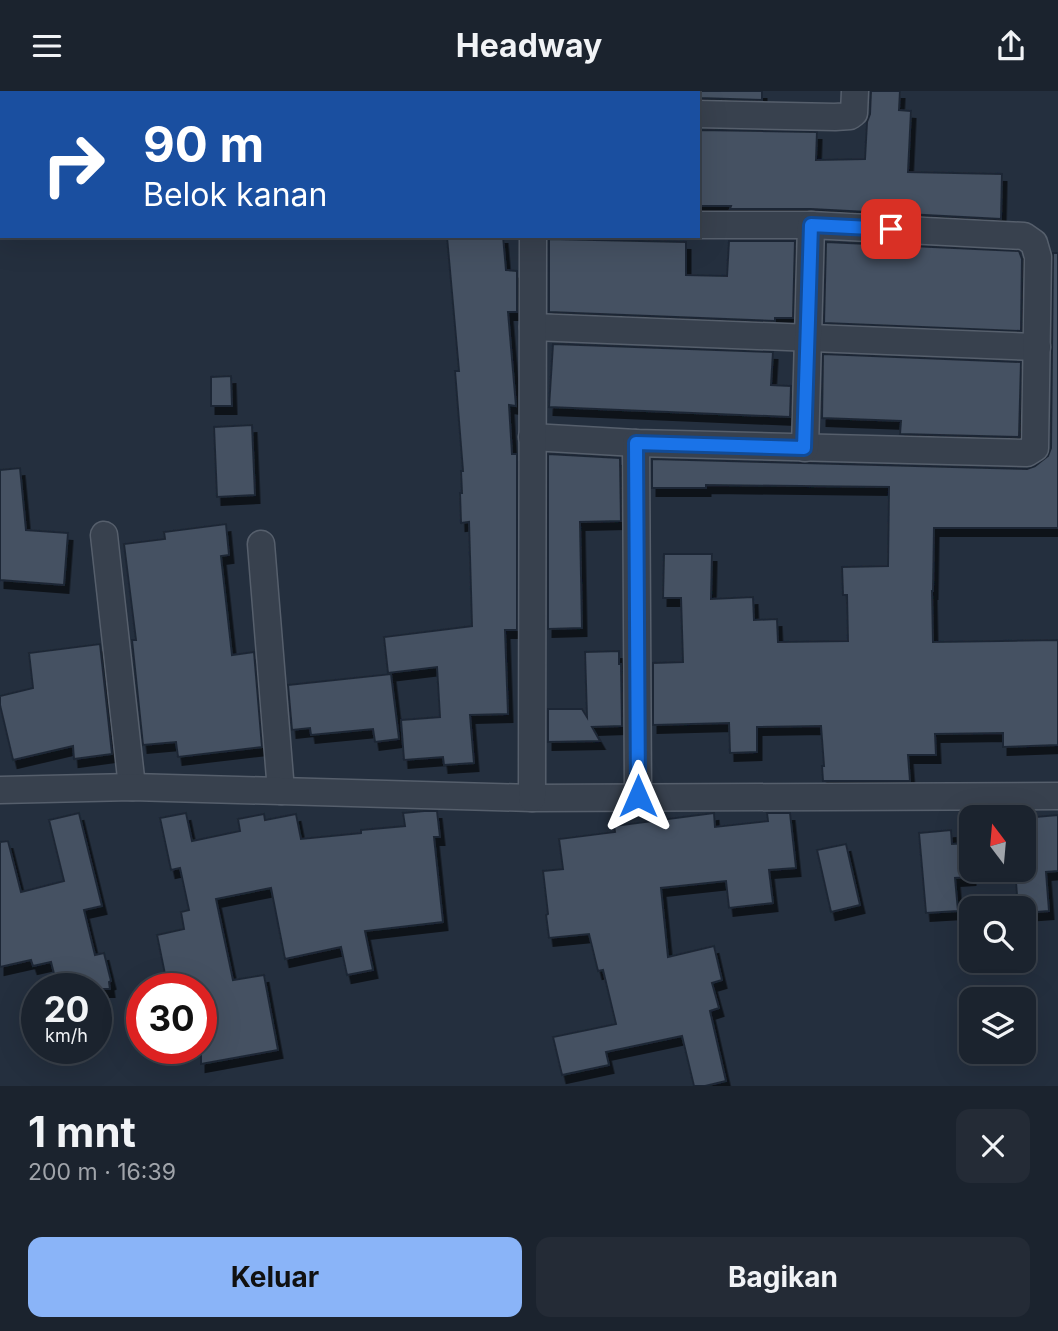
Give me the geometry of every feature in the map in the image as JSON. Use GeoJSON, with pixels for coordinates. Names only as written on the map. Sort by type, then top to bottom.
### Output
{"type":"FeatureCollection","features":[{"type":"Feature","properties":{"kind":"street"},"geometry":{"type":"LineString","coordinates":[[700,114],[850,116],[855,113],[855,91]]}},
{"type":"Feature","properties":{"kind":"street"},"geometry":{"type":"LineString","coordinates":[[532,437],[636,443],[1027,453],[1035,447],[1038,257],[1034,243],[1024,236],[811,225],[700,225]]}},
{"type":"Feature","properties":{"kind":"street"},"geometry":{"type":"LineString","coordinates":[[804,448],[811,225]]}},
{"type":"Feature","properties":{"kind":"street"},"geometry":{"type":"LineString","coordinates":[[532,798],[533,238]]}},
{"type":"Feature","properties":{"kind":"street"},"geometry":{"type":"LineString","coordinates":[[533,327],[1037,347]]}},
{"type":"Feature","properties":{"kind":"street"},"geometry":{"type":"LineString","coordinates":[[636,443],[638,796]]}},
{"type":"Feature","properties":{"kind":"street"},"geometry":{"type":"LineString","coordinates":[[104,535],[132,787]]}},
{"type":"Feature","properties":{"kind":"street"},"geometry":{"type":"LineString","coordinates":[[261,544],[281,791]]}},
{"type":"Feature","properties":{"kind":"street"},"geometry":{"type":"LineString","coordinates":[[0,790],[132,787],[532,798],[1058,796]]}},
{"type":"Feature","properties":{"kind":"building"},"geometry":{"type":"Polygon","coordinates":[[[700,91],[762,91],[762,100],[700,98],[700,91]]]}},
{"type":"Feature","properties":{"kind":"building"},"geometry":{"type":"Polygon","coordinates":[[[871,91],[900,91],[899,110],[911,111],[908,172],[1002,174],[1001,219],[700,206],[700,130],[817,132],[816,160],[865,159],[871,91]]]}},
{"type":"Feature","properties":{"kind":"building"},"geometry":{"type":"Polygon","coordinates":[[[447,238],[503,238],[506,270],[517,271],[517,312],[508,312],[516,406],[509,405],[512,454],[517,454],[517,630],[505,630],[508,714],[470,715],[474,763],[444,765],[443,757],[404,760],[401,720],[440,717],[437,667],[388,673],[384,637],[472,626],[469,522],[461,523],[460,493],[463,471],[455,371],[459,371],[447,238]]]}},
{"type":"Feature","properties":{"kind":"building"},"geometry":{"type":"Polygon","coordinates":[[[549,239],[686,242],[686,275],[727,276],[729,241],[795,241],[793,318],[775,318],[775,321],[549,312],[549,239]]]}},
{"type":"Feature","properties":{"kind":"building"},"geometry":{"type":"Polygon","coordinates":[[[826,242],[1019,251],[1022,259],[1021,331],[824,323],[826,242]]]}},
{"type":"Feature","properties":{"kind":"building"},"geometry":{"type":"Polygon","coordinates":[[[1053,253],[1058,253],[1058,528],[934,528],[932,591],[933,642],[1058,640],[1058,745],[1003,747],[1003,733],[935,734],[936,755],[908,755],[910,781],[823,781],[821,726],[757,727],[757,752],[730,753],[729,723],[653,725],[653,663],[683,662],[681,598],[663,598],[664,554],[712,554],[711,599],[753,597],[754,620],[777,619],[778,642],[848,641],[847,595],[843,595],[842,567],[888,566],[889,487],[706,485],[706,488],[652,488],[652,459],[1027,469],[1035,466],[1048,456],[1051,448],[1053,253]]]}},
{"type":"Feature","properties":{"kind":"building"},"geometry":{"type":"Polygon","coordinates":[[[553,344],[773,352],[771,385],[791,386],[790,417],[549,407],[553,344]]]}},
{"type":"Feature","properties":{"kind":"building"},"geometry":{"type":"Polygon","coordinates":[[[823,354],[1021,362],[1019,437],[900,434],[901,421],[822,418],[823,354]]]}},
{"type":"Feature","properties":{"kind":"building"},"geometry":{"type":"Polygon","coordinates":[[[231,376],[232,406],[211,406],[211,377],[231,376]]]}},
{"type":"Feature","properties":{"kind":"building"},"geometry":{"type":"Polygon","coordinates":[[[252,425],[255,495],[217,497],[214,427],[252,425]]]}},
{"type":"Feature","properties":{"kind":"building"},"geometry":{"type":"Polygon","coordinates":[[[548,454],[620,458],[621,521],[580,522],[582,628],[548,629],[548,454]]]}},
{"type":"Feature","properties":{"kind":"building"},"geometry":{"type":"Polygon","coordinates":[[[20,468],[26,530],[68,533],[64,585],[0,580],[0,470],[20,468]]]}},
{"type":"Feature","properties":{"kind":"building"},"geometry":{"type":"Polygon","coordinates":[[[226,524],[229,555],[221,556],[232,655],[254,652],[262,747],[178,757],[176,742],[143,745],[132,640],[136,640],[124,544],[165,539],[164,532],[226,524]]]}},
{"type":"Feature","properties":{"kind":"building"},"geometry":{"type":"Polygon","coordinates":[[[100,644],[112,754],[74,759],[73,746],[13,760],[0,696],[33,688],[29,653],[100,644]]]}},
{"type":"Feature","properties":{"kind":"building"},"geometry":{"type":"Polygon","coordinates":[[[619,651],[622,726],[592,727],[600,741],[548,742],[548,709],[582,709],[587,717],[585,652],[619,651]]]}},
{"type":"Feature","properties":{"kind":"building"},"geometry":{"type":"Polygon","coordinates":[[[391,674],[399,739],[375,742],[373,729],[311,735],[310,728],[292,730],[288,685],[391,674]]]}},
{"type":"Feature","properties":{"kind":"building"},"geometry":{"type":"Polygon","coordinates":[[[437,811],[440,837],[434,837],[443,922],[365,931],[373,970],[347,975],[341,947],[285,959],[271,888],[216,899],[233,980],[264,975],[278,1050],[217,1061],[217,973],[165,973],[157,935],[184,929],[181,912],[189,910],[180,868],[171,870],[160,818],[186,813],[192,841],[240,831],[238,819],[264,814],[265,820],[296,814],[301,839],[405,826],[403,813],[437,811]]]}},
{"type":"Feature","properties":{"kind":"building"},"geometry":{"type":"Polygon","coordinates":[[[79,813],[102,906],[84,910],[95,955],[104,953],[109,973],[54,973],[51,962],[33,966],[31,960],[0,967],[0,842],[8,841],[21,892],[64,881],[49,820],[79,813]]]}},
{"type":"Feature","properties":{"kind":"building"},"geometry":{"type":"Polygon","coordinates":[[[714,813],[715,827],[768,821],[767,813],[790,813],[796,868],[769,870],[773,903],[729,908],[726,881],[661,888],[668,957],[714,946],[722,980],[712,983],[719,1008],[710,1011],[726,1081],[694,1086],[682,1036],[606,1052],[609,1065],[562,1075],[553,1037],[616,1024],[603,970],[598,971],[589,934],[549,938],[543,871],[563,869],[559,839],[615,832],[614,826],[714,813]]]}},
{"type":"Feature","properties":{"kind":"building"},"geometry":{"type":"Polygon","coordinates":[[[1058,815],[1058,871],[1046,872],[1049,911],[1036,912],[1036,896],[1017,896],[1016,882],[1036,882],[1036,817],[1058,815]]]}},
{"type":"Feature","properties":{"kind":"building"},"geometry":{"type":"Polygon","coordinates":[[[951,830],[952,844],[959,844],[959,878],[955,878],[958,911],[926,913],[919,833],[951,830]]]}},
{"type":"Feature","properties":{"kind":"building"},"geometry":{"type":"Polygon","coordinates":[[[846,844],[860,905],[831,912],[817,850],[846,844]]]}},
{"type":"Feature","properties":{"kind":"route"},"geometry":{"type":"LineString","coordinates":[[638,796],[636,443],[804,448],[811,225],[891,229]]}}]}
